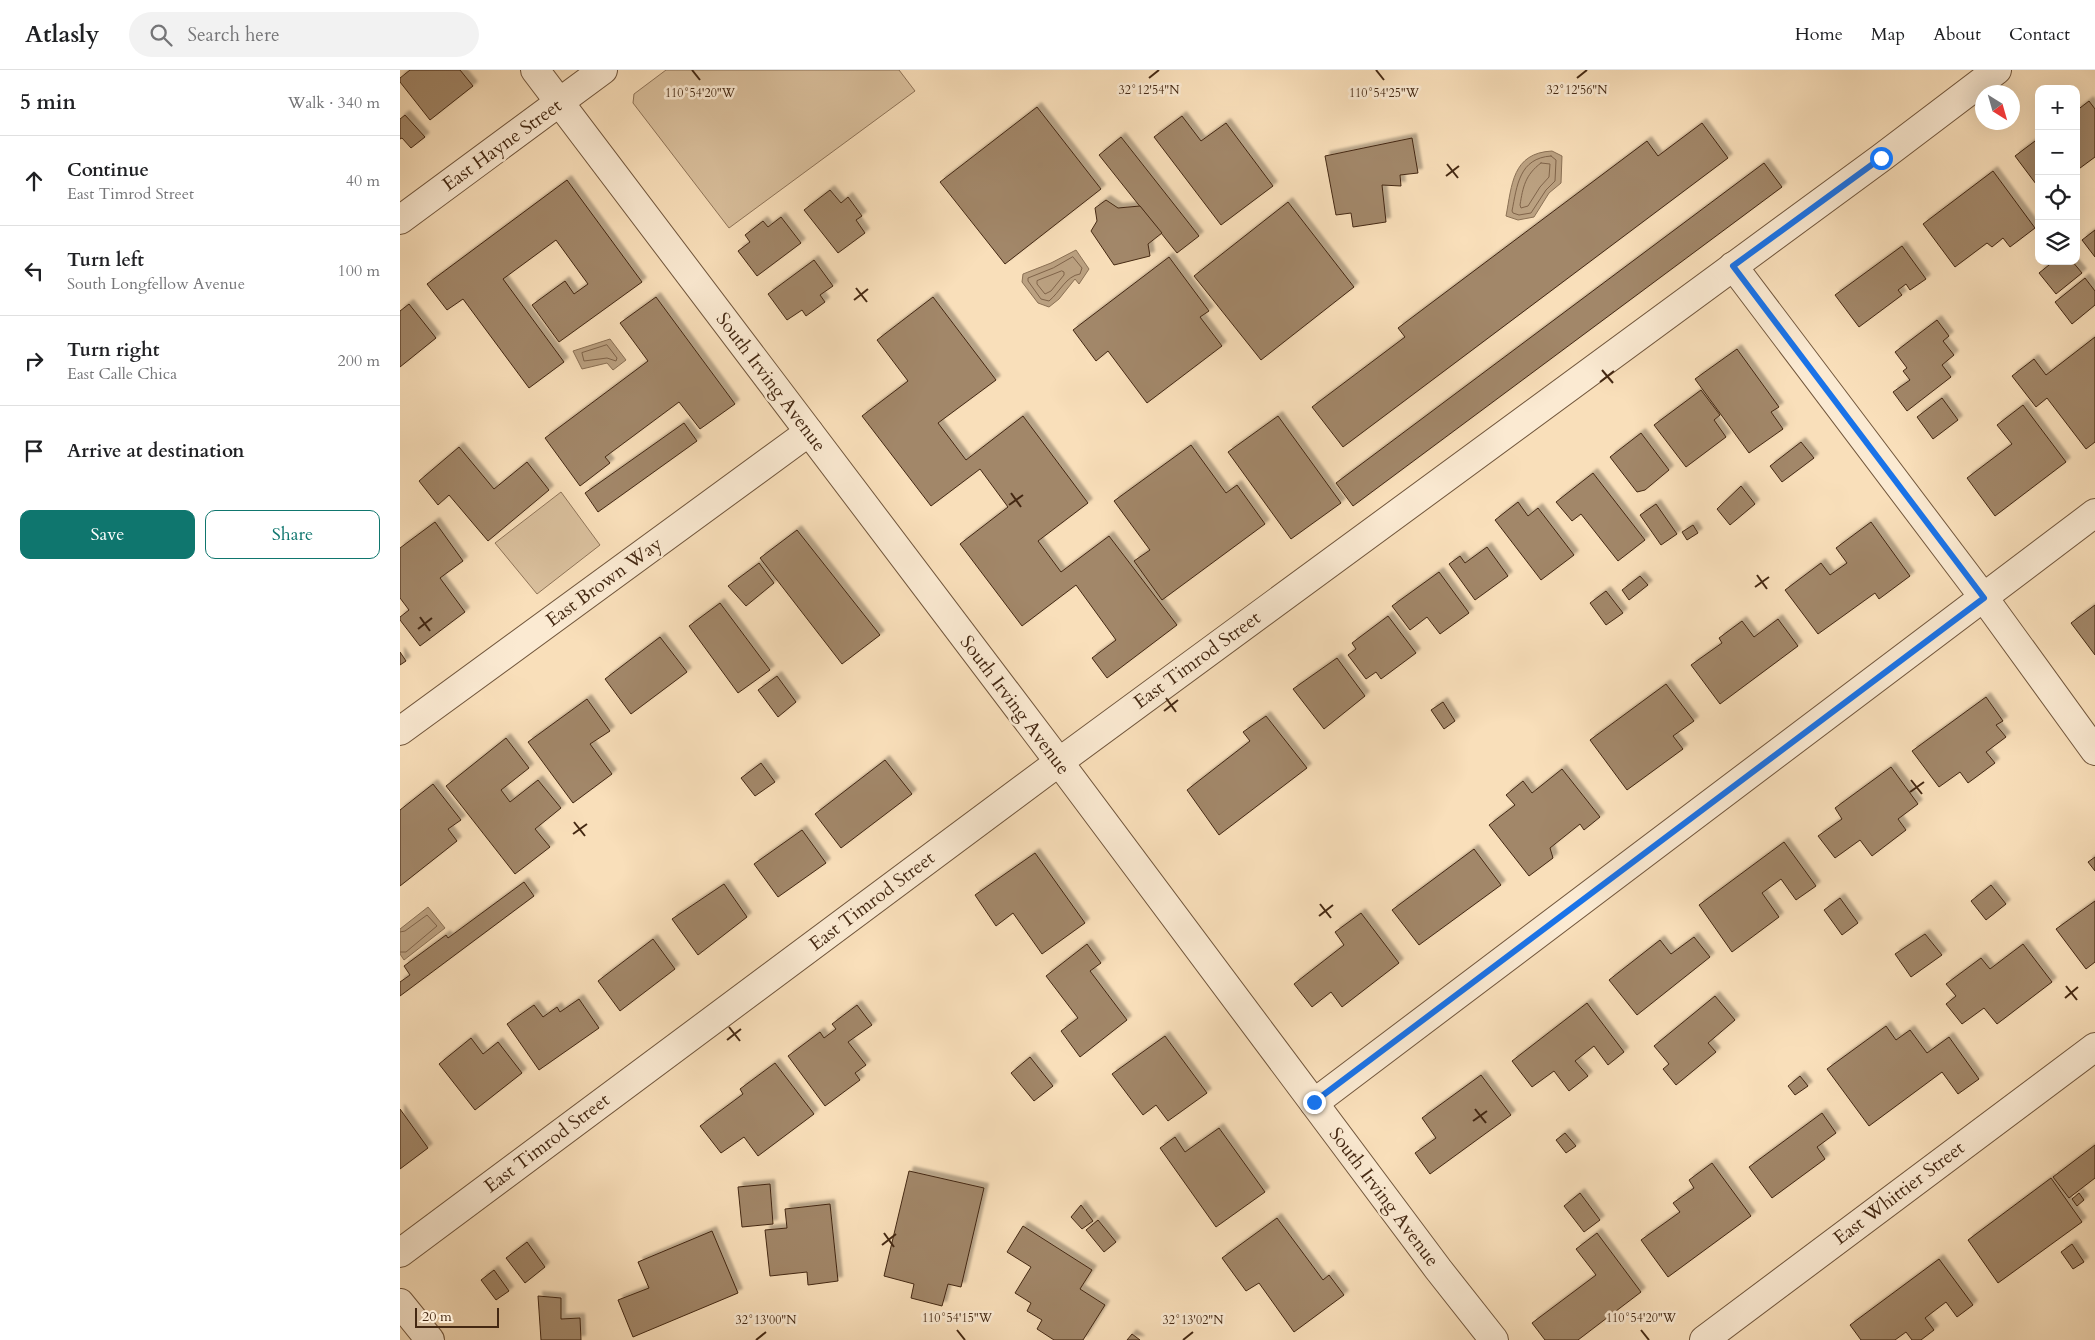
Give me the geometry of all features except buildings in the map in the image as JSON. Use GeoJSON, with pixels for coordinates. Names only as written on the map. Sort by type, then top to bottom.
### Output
{"type":"FeatureCollection","features":[{"type":"Feature","properties":{"kind":"street","name":"South Irving Avenue"},"geometry":{"type":"LineString","coordinates":[[535,70],[561,102],[1438,1269],[1494,1340]]}},
{"type":"Feature","properties":{"kind":"street","name":"East Hayne Street"},"geometry":{"type":"LineString","coordinates":[[400,220],[603,70]]}},
{"type":"Feature","properties":{"kind":"street","name":"East Timrod Street"},"geometry":{"type":"LineString","coordinates":[[400,1253],[1058,762],[1881,158],[1997,70]]}},
{"type":"Feature","properties":{"kind":"street"},"geometry":{"type":"LineString","coordinates":[[1733,266],[1984,598],[2095,752]]}},
{"type":"Feature","properties":{"kind":"street","name":"East Brown Way"},"geometry":{"type":"LineString","coordinates":[[400,731],[808,432]]}},
{"type":"Feature","properties":{"kind":"street"},"geometry":{"type":"LineString","coordinates":[[1314,1102],[2095,513]]}},
{"type":"Feature","properties":{"kind":"street","name":"East Whittier Street"},"geometry":{"type":"LineString","coordinates":[[1704,1340],[2095,1047]]}},
{"type":"Feature","properties":{"kind":"street"},"geometry":{"type":"LineString","coordinates":[[400,1303],[430,1340]]}},
{"type":"Feature","properties":{"kind":"shaded area"},"geometry":{"type":"Polygon","coordinates":[[[666,70],[899,70],[915,91],[729,228],[633,103],[634,94],[666,70]]]}},
{"type":"Feature","properties":{"kind":"shaded area"},"geometry":{"type":"Polygon","coordinates":[[[561,492],[600,545],[537,594],[495,543],[561,492]]]}},
{"type":"Feature","properties":{"kind":"water"},"geometry":{"type":"Polygon","coordinates":[[[1552,151],[1562,156],[1561,183],[1549,193],[1534,217],[1518,220],[1506,216],[1513,182],[1521,164],[1539,153],[1552,151]]]}},
{"type":"Feature","properties":{"kind":"water"},"geometry":{"type":"Polygon","coordinates":[[[1076,250],[1089,269],[1079,284],[1075,279],[1059,299],[1049,307],[1038,303],[1022,282],[1023,274],[1051,263],[1076,250]]]}},
{"type":"Feature","properties":{"kind":"water"},"geometry":{"type":"Polygon","coordinates":[[[610,339],[626,360],[613,370],[607,363],[582,369],[573,351],[610,339]]]}},
{"type":"Feature","properties":{"kind":"water"},"geometry":{"type":"Polygon","coordinates":[[[428,907],[445,928],[404,960],[400,954],[400,929],[428,907]]]}},
{"type":"Feature","properties":{"kind":"route"},"geometry":{"type":"LineString","coordinates":[[1314,1102],[1984,598],[1733,266],[1881,158]]}}]}
